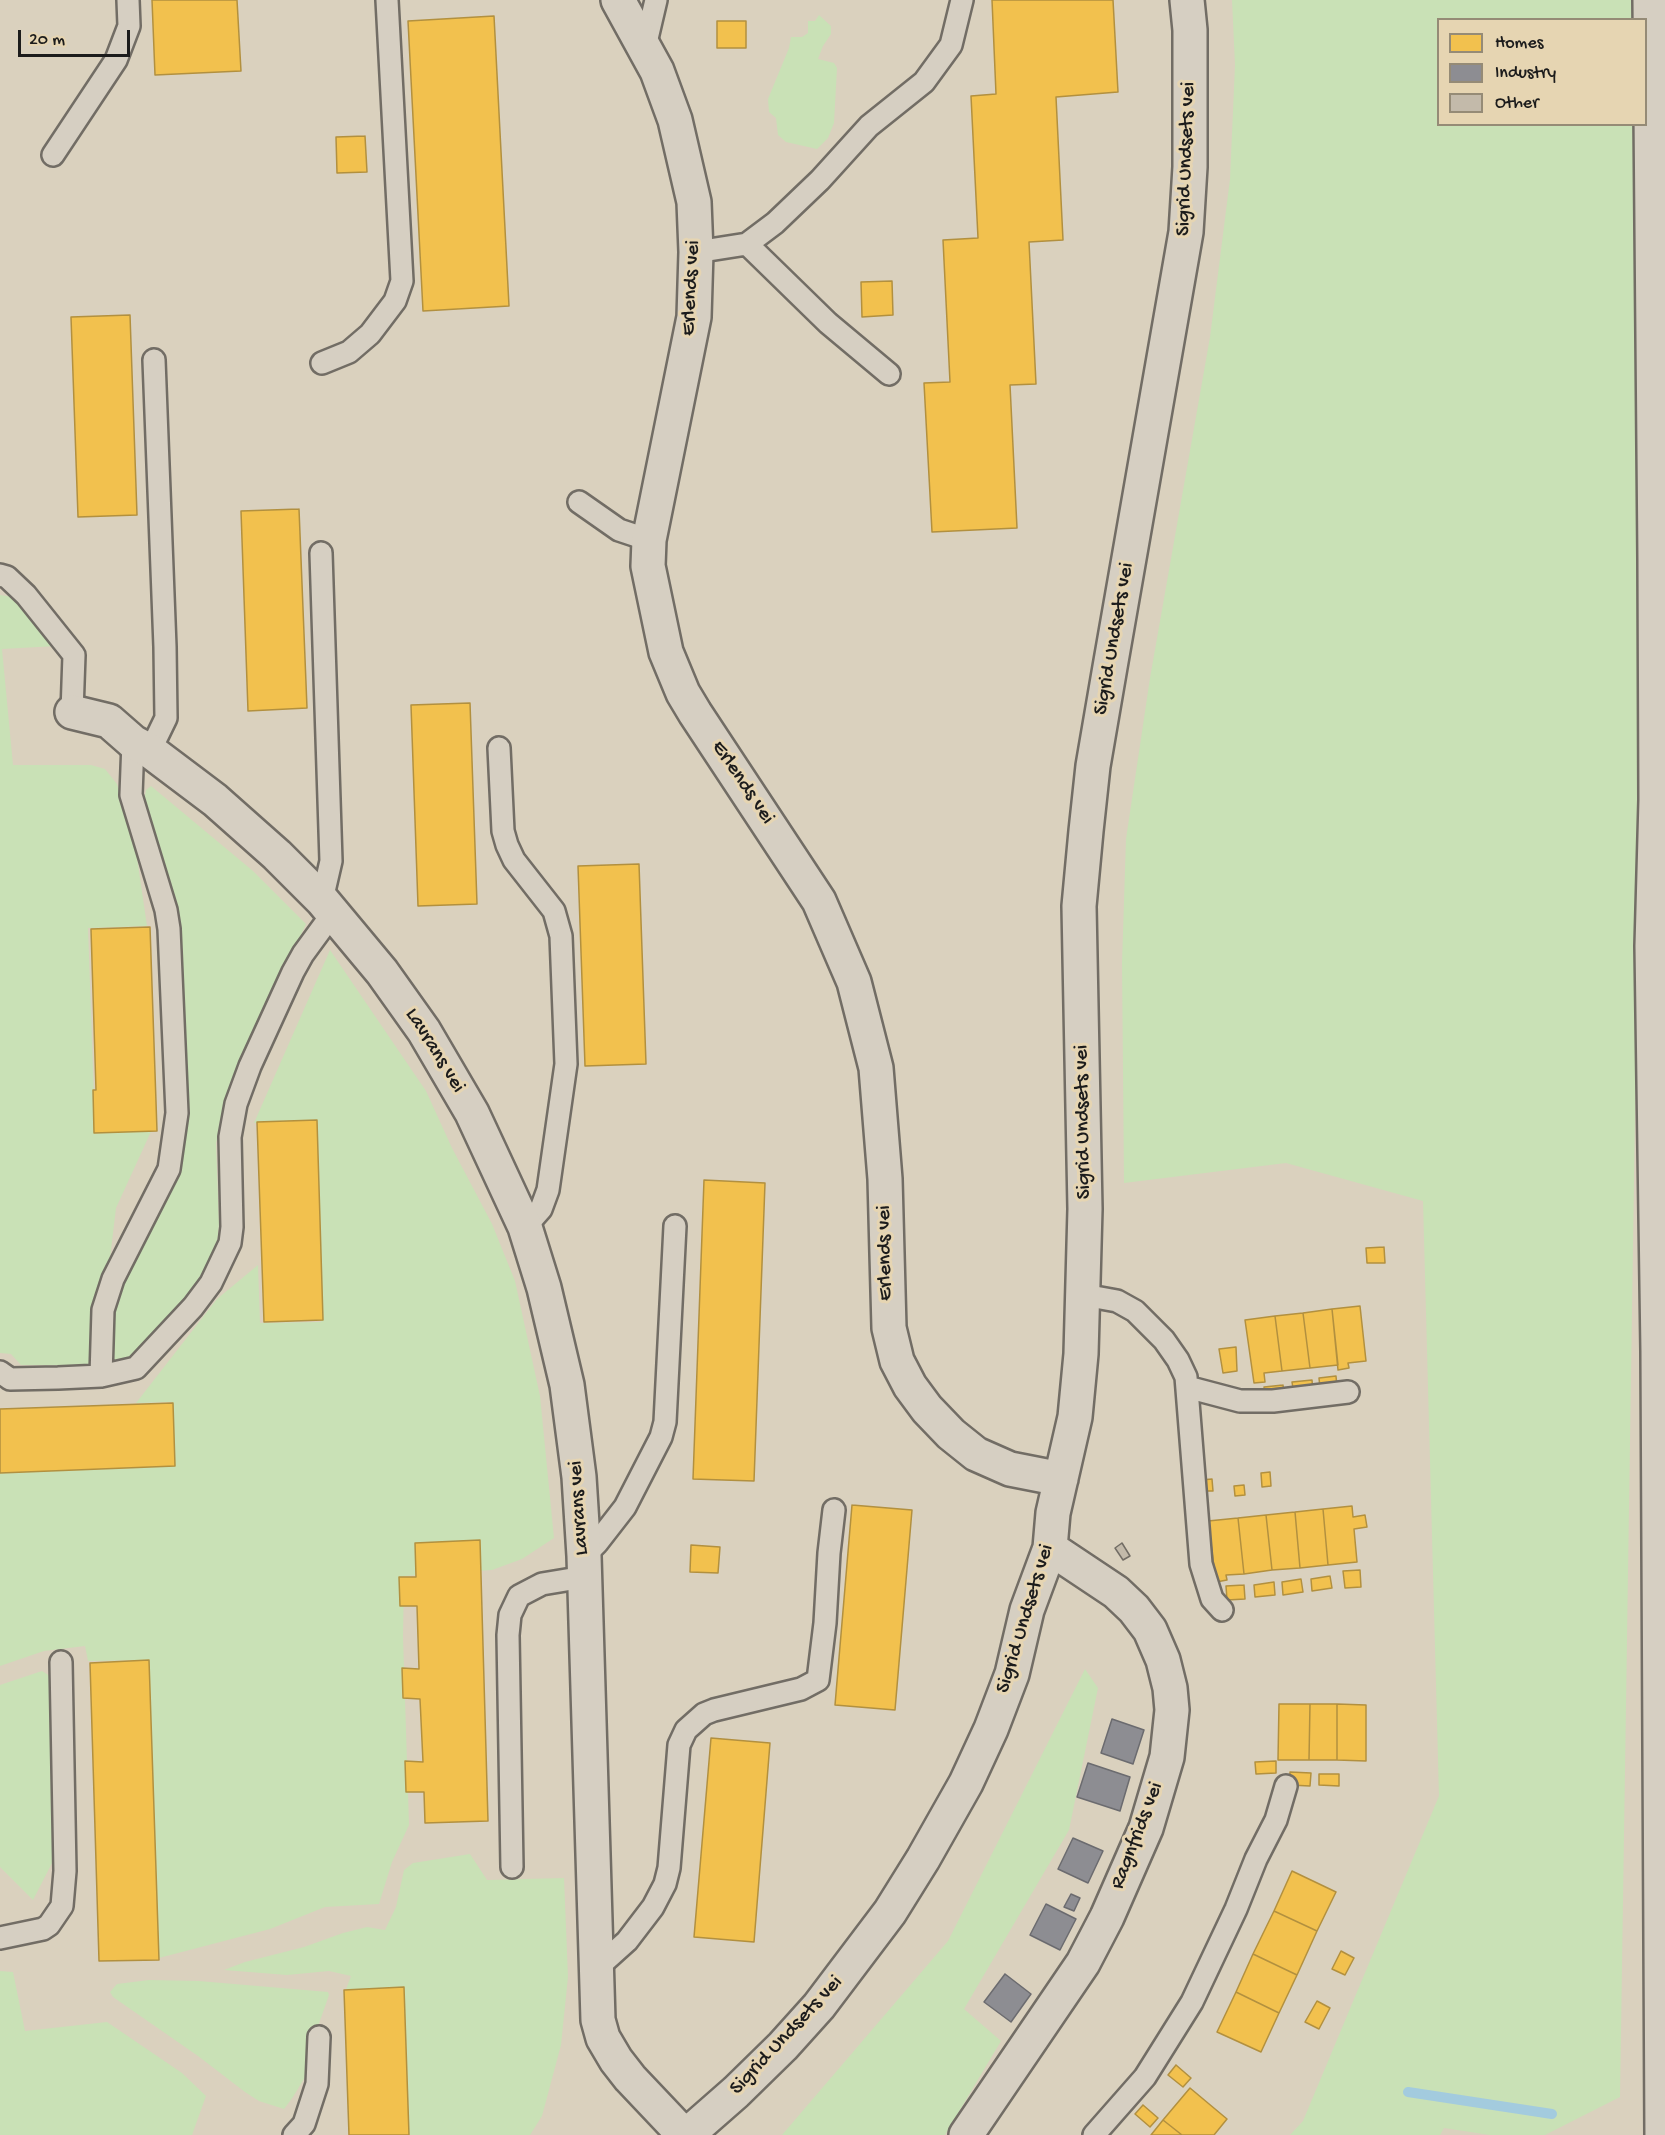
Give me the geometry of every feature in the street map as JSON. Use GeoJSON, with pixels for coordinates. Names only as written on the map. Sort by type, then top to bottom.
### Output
{"type":"FeatureCollection","features":[{"type":"Feature","properties":{"kind":"street","name":"Erlends vei"},"geometry":{"type":"LineString","coordinates":[[618,0],[657,71],[683,150],[694,202],[696,294],[692,332],[649,540],[648,566],[666,652],[683,693],[819,901],[854,982],[876,1068],[885,1179],[889,1328],[897,1361],[910,1386],[927,1409],[951,1434],[975,1454],[1010,1468],[1061,1479]]}},
{"type":"Feature","properties":{"kind":"street","name":"Sigrid Undsets vei"},"geometry":{"type":"LineString","coordinates":[[685,2135],[752,2077],[819,2006],[902,1894],[966,1783],[991,1730],[1012,1674],[1027,1610],[1050,1548],[1053,1513],[1075,1418],[1082,1354],[1086,1209],[1080,896],[1093,766],[1186,232],[1190,167],[1190,30],[1187,0]]}},
{"type":"Feature","properties":{"kind":"street"},"geometry":{"type":"LineString","coordinates":[[1650,0],[1658,103],[1659,274],[1660,800],[1652,946],[1661,1350],[1662,2135]]}},
{"type":"Feature","properties":{"kind":"street","name":"Lavrans vei"},"geometry":{"type":"LineString","coordinates":[[72,712],[109,721],[215,800],[277,855],[327,906],[382,972],[430,1040],[472,1113],[525,1227],[544,1288],[567,1385],[579,1477],[584,1567],[598,2020],[603,2038],[616,2060],[630,2078],[685,2135]]}},
{"type":"Feature","properties":{"kind":"street","name":"Ragnfrids vei"},"geometry":{"type":"LineString","coordinates":[[966,2135],[1052,2010],[1107,1917],[1146,1828],[1167,1757],[1172,1720],[1170,1688],[1163,1660],[1150,1630],[1134,1609],[1116,1592],[1050,1548]]}},
{"type":"Feature","properties":{"kind":"lane"},"geometry":{"type":"LineString","coordinates":[[53,155],[116,60],[129,26],[128,0]]}},
{"type":"Feature","properties":{"kind":"lane"},"geometry":{"type":"LineString","coordinates":[[322,363],[349,352],[370,334],[395,301],[402,281],[387,0]]}},
{"type":"Feature","properties":{"kind":"lane"},"geometry":{"type":"LineString","coordinates":[[645,47],[656,0]]}},
{"type":"Feature","properties":{"kind":"lane"},"geometry":{"type":"LineString","coordinates":[[696,252],[747,244],[775,223],[820,180],[869,126],[924,82],[951,45],[962,0]]}},
{"type":"Feature","properties":{"kind":"lane"},"geometry":{"type":"LineString","coordinates":[[747,244],[828,323],[889,374]]}},
{"type":"Feature","properties":{"kind":"lane"},"geometry":{"type":"LineString","coordinates":[[101,1376],[103,1310],[113,1279],[169,1169],[177,1113],[169,929],[166,910],[131,795],[142,747],[166,718],[154,360]]}},
{"type":"Feature","properties":{"kind":"lane"},"geometry":{"type":"LineString","coordinates":[[579,502],[627,533],[649,540]]}},
{"type":"Feature","properties":{"kind":"lane"},"geometry":{"type":"LineString","coordinates":[[0,1372],[10,1379],[101,1376],[136,1368],[193,1307],[211,1283],[230,1243],[232,1227],[230,1137],[236,1104],[250,1066],[293,972],[327,906],[331,850],[321,554]]}},
{"type":"Feature","properties":{"kind":"lane"},"geometry":{"type":"LineString","coordinates":[[0,575],[7,577],[26,595],[74,655],[72,712]]}},
{"type":"Feature","properties":{"kind":"lane"},"geometry":{"type":"LineString","coordinates":[[499,748],[503,831],[507,845],[514,860],[554,911],[561,936],[566,1064],[548,1190],[541,1209],[525,1227]]}},
{"type":"Feature","properties":{"kind":"lane"},"geometry":{"type":"LineString","coordinates":[[512,1867],[508,1635],[510,1615],[519,1596],[584,1567],[597,1543],[625,1507],[661,1437],[665,1422],[675,1226]]}},
{"type":"Feature","properties":{"kind":"lane"},"geometry":{"type":"LineString","coordinates":[[1084,1295],[1117,1301],[1136,1311],[1164,1340],[1178,1360],[1186,1377],[1201,1564],[1212,1599],[1222,1610]]}},
{"type":"Feature","properties":{"kind":"lane"},"geometry":{"type":"LineString","coordinates":[[1187,1387],[1240,1401],[1274,1401],[1348,1392]]}},
{"type":"Feature","properties":{"kind":"lane"},"geometry":{"type":"LineString","coordinates":[[597,1968],[627,1941],[653,1907],[665,1884],[669,1868],[679,1745],[686,1730],[704,1714],[714,1710],[801,1689],[818,1680],[834,1510]]}},
{"type":"Feature","properties":{"kind":"lane"},"geometry":{"type":"LineString","coordinates":[[0,1938],[43,1929],[49,1925],[62,1906],[65,1871],[61,1662]]}},
{"type":"Feature","properties":{"kind":"lane"},"geometry":{"type":"LineString","coordinates":[[1094,2135],[1145,2077],[1192,2002],[1236,1909],[1256,1858],[1276,1820],[1286,1786]]}},
{"type":"Feature","properties":{"kind":"lane"},"geometry":{"type":"LineString","coordinates":[[294,2135],[304,2124],[317,2084],[319,2037]]}},
{"type":"Feature","properties":{"kind":"green space"},"geometry":{"type":"Polygon","coordinates":[[[1232,0],[1652,0],[1620,2097],[1545,2135],[1490,2135],[1444,2128],[1440,2135],[1290,2135],[1303,2121],[1439,1796],[1423,1201],[1286,1163],[1124,1183],[1122,963],[1126,839],[1150,678],[1210,337],[1230,179],[1235,65],[1232,0]]]}},
{"type":"Feature","properties":{"kind":"green space"},"geometry":{"type":"Polygon","coordinates":[[[819,15],[831,26],[831,34],[818,59],[834,63],[837,68],[834,123],[828,138],[817,149],[786,142],[778,135],[776,118],[769,112],[768,99],[789,48],[791,37],[802,37],[808,33],[808,21],[815,21],[819,15]]]}},
{"type":"Feature","properties":{"kind":"green space"},"geometry":{"type":"Polygon","coordinates":[[[0,595],[13,597],[57,646],[2,649],[13,765],[91,765],[105,769],[117,784],[136,851],[147,926],[88,928],[95,1126],[154,1125],[116,1208],[110,1258],[99,1306],[92,1365],[21,1365],[11,1354],[0,1353],[0,595]]]}},
{"type":"Feature","properties":{"kind":"green space"},"geometry":{"type":"Polygon","coordinates":[[[151,786],[253,871],[306,924],[236,1072],[216,1143],[219,1224],[216,1257],[197,1286],[157,1332],[130,1360],[114,1365],[111,1357],[109,1328],[115,1293],[183,1122],[144,801],[146,790],[151,786]]]}},
{"type":"Feature","properties":{"kind":"green space"},"geometry":{"type":"Polygon","coordinates":[[[330,950],[426,1091],[452,1148],[492,1224],[515,1281],[540,1396],[554,1538],[522,1559],[492,1570],[404,1576],[403,1637],[409,1825],[392,1862],[379,1904],[325,1907],[270,1929],[155,1959],[145,1660],[88,1661],[85,1646],[44,1651],[0,1666],[0,1472],[173,1465],[172,1402],[136,1403],[217,1299],[258,1265],[260,1323],[321,1322],[315,1122],[254,1123],[330,950]]]}},
{"type":"Feature","properties":{"kind":"green space"},"geometry":{"type":"Polygon","coordinates":[[[1085,1669],[1098,1688],[1069,1830],[964,2009],[1001,2041],[945,2135],[782,2135],[948,1941],[1085,1669]]]}},
{"type":"Feature","properties":{"kind":"green space"},"geometry":{"type":"Polygon","coordinates":[[[42,1671],[50,1676],[54,1842],[52,1863],[33,1900],[0,1867],[0,1685],[42,1671]]]}},
{"type":"Feature","properties":{"kind":"green space"},"geometry":{"type":"Polygon","coordinates":[[[470,1854],[487,1880],[564,1878],[568,1977],[561,2045],[542,2116],[530,2135],[408,2135],[345,1992],[351,1976],[329,1971],[287,1975],[224,1970],[367,1927],[385,1930],[396,1907],[404,1870],[413,1863],[470,1854]]]}},
{"type":"Feature","properties":{"kind":"green space"},"geometry":{"type":"Polygon","coordinates":[[[0,1971],[13,1972],[25,2031],[107,2022],[182,2073],[206,2096],[192,2135],[0,2135],[0,1971]]]}},
{"type":"Feature","properties":{"kind":"green space"},"geometry":{"type":"Polygon","coordinates":[[[149,1980],[199,1981],[328,1992],[329,1995],[316,2032],[306,2036],[308,2067],[305,2077],[284,2109],[259,2101],[245,2092],[113,1997],[110,1992],[117,1984],[149,1980]]]}},
{"type":"Feature","properties":{"kind":"building: Homes"},"geometry":{"type":"Polygon","coordinates":[[[152,0],[237,0],[241,71],[155,75],[152,0]]]}},
{"type":"Feature","properties":{"kind":"building: Homes"},"geometry":{"type":"Polygon","coordinates":[[[992,0],[1113,0],[1118,92],[1056,97],[1063,240],[1029,242],[1036,384],[1010,385],[1017,528],[932,532],[924,383],[950,382],[943,240],[978,238],[971,96],[996,94],[992,0]]]}},
{"type":"Feature","properties":{"kind":"building: Homes"},"geometry":{"type":"Polygon","coordinates":[[[494,16],[509,306],[423,311],[408,21],[494,16]]]}},
{"type":"Feature","properties":{"kind":"building: Homes"},"geometry":{"type":"Polygon","coordinates":[[[717,21],[746,21],[746,48],[717,48],[717,21]]]}},
{"type":"Feature","properties":{"kind":"building: Homes"},"geometry":{"type":"Polygon","coordinates":[[[365,136],[367,172],[337,173],[336,137],[365,136]]]}},
{"type":"Feature","properties":{"kind":"building: Homes"},"geometry":{"type":"Polygon","coordinates":[[[892,281],[893,315],[862,317],[861,282],[892,281]]]}},
{"type":"Feature","properties":{"kind":"building: Homes"},"geometry":{"type":"Polygon","coordinates":[[[130,315],[137,515],[78,517],[71,317],[130,315]]]}},
{"type":"Feature","properties":{"kind":"building: Homes"},"geometry":{"type":"Polygon","coordinates":[[[299,509],[307,708],[248,711],[241,511],[299,509]]]}},
{"type":"Feature","properties":{"kind":"building: Homes"},"geometry":{"type":"Polygon","coordinates":[[[470,703],[477,904],[418,906],[411,705],[470,703]]]}},
{"type":"Feature","properties":{"kind":"building: Homes"},"geometry":{"type":"Polygon","coordinates":[[[639,864],[646,1064],[585,1066],[578,866],[639,864]]]}},
{"type":"Feature","properties":{"kind":"building: Homes"},"geometry":{"type":"Polygon","coordinates":[[[150,927],[157,1131],[94,1133],[93,1090],[96,1090],[91,929],[150,927]]]}},
{"type":"Feature","properties":{"kind":"building: Homes"},"geometry":{"type":"Polygon","coordinates":[[[317,1120],[323,1320],[264,1322],[257,1122],[317,1120]]]}},
{"type":"Feature","properties":{"kind":"building: Homes"},"geometry":{"type":"Polygon","coordinates":[[[704,1180],[765,1183],[754,1481],[693,1479],[704,1180]]]}},
{"type":"Feature","properties":{"kind":"building: Homes"},"geometry":{"type":"Polygon","coordinates":[[[1384,1247],[1385,1263],[1367,1263],[1366,1248],[1384,1247]]]}},
{"type":"Feature","properties":{"kind":"building: Homes"},"geometry":{"type":"Polygon","coordinates":[[[1360,1306],[1366,1361],[1348,1363],[1349,1368],[1338,1370],[1332,1309],[1360,1306]]]}},
{"type":"Feature","properties":{"kind":"building: Homes"},"geometry":{"type":"Polygon","coordinates":[[[1332,1309],[1338,1365],[1310,1368],[1303,1313],[1332,1309]]]}},
{"type":"Feature","properties":{"kind":"building: Homes"},"geometry":{"type":"Polygon","coordinates":[[[1303,1313],[1310,1368],[1282,1371],[1275,1316],[1303,1313]]]}},
{"type":"Feature","properties":{"kind":"building: Homes"},"geometry":{"type":"Polygon","coordinates":[[[1275,1316],[1282,1371],[1264,1373],[1265,1382],[1254,1383],[1245,1320],[1275,1316]]]}},
{"type":"Feature","properties":{"kind":"building: Homes"},"geometry":{"type":"Polygon","coordinates":[[[1236,1347],[1237,1371],[1223,1373],[1219,1349],[1236,1347]]]}},
{"type":"Feature","properties":{"kind":"building: Homes"},"geometry":{"type":"Polygon","coordinates":[[[1336,1376],[1337,1387],[1320,1388],[1319,1378],[1336,1376]]]}},
{"type":"Feature","properties":{"kind":"building: Homes"},"geometry":{"type":"Polygon","coordinates":[[[1312,1380],[1313,1392],[1294,1395],[1292,1382],[1312,1380]]]}},
{"type":"Feature","properties":{"kind":"building: Homes"},"geometry":{"type":"Polygon","coordinates":[[[1283,1385],[1284,1393],[1265,1395],[1264,1387],[1283,1385]]]}},
{"type":"Feature","properties":{"kind":"building: Homes"},"geometry":{"type":"Polygon","coordinates":[[[173,1403],[175,1466],[0,1473],[0,1409],[173,1403]]]}},
{"type":"Feature","properties":{"kind":"building: Homes"},"geometry":{"type":"Polygon","coordinates":[[[1270,1472],[1271,1486],[1262,1487],[1261,1473],[1270,1472]]]}},
{"type":"Feature","properties":{"kind":"building: Homes"},"geometry":{"type":"Polygon","coordinates":[[[1212,1479],[1213,1491],[1202,1491],[1201,1480],[1212,1479]]]}},
{"type":"Feature","properties":{"kind":"building: Homes"},"geometry":{"type":"Polygon","coordinates":[[[1244,1485],[1245,1495],[1235,1496],[1234,1486],[1244,1485]]]}},
{"type":"Feature","properties":{"kind":"building: Homes"},"geometry":{"type":"Polygon","coordinates":[[[852,1505],[912,1510],[895,1710],[835,1705],[852,1505]]]}},
{"type":"Feature","properties":{"kind":"building: Homes"},"geometry":{"type":"Polygon","coordinates":[[[1352,1506],[1353,1517],[1365,1515],[1367,1527],[1354,1529],[1357,1562],[1328,1565],[1323,1509],[1352,1506]]]}},
{"type":"Feature","properties":{"kind":"building: Homes"},"geometry":{"type":"Polygon","coordinates":[[[1323,1509],[1328,1565],[1300,1568],[1295,1512],[1323,1509]]]}},
{"type":"Feature","properties":{"kind":"building: Homes"},"geometry":{"type":"Polygon","coordinates":[[[1295,1512],[1300,1568],[1272,1570],[1266,1515],[1295,1512]]]}},
{"type":"Feature","properties":{"kind":"building: Homes"},"geometry":{"type":"Polygon","coordinates":[[[1266,1515],[1272,1570],[1244,1574],[1238,1518],[1266,1515]]]}},
{"type":"Feature","properties":{"kind":"building: Homes"},"geometry":{"type":"Polygon","coordinates":[[[1238,1518],[1244,1574],[1226,1575],[1227,1580],[1216,1582],[1208,1521],[1238,1518]]]}},
{"type":"Feature","properties":{"kind":"building: Homes"},"geometry":{"type":"Polygon","coordinates":[[[480,1540],[488,1821],[425,1823],[424,1792],[406,1792],[405,1761],[423,1762],[420,1699],[403,1698],[402,1668],[419,1669],[417,1606],[400,1606],[399,1577],[416,1577],[415,1543],[480,1540]]]}},
{"type":"Feature","properties":{"kind":"building: Homes"},"geometry":{"type":"Polygon","coordinates":[[[691,1545],[720,1547],[718,1573],[690,1572],[691,1545]]]}},
{"type":"Feature","properties":{"kind":"building: Homes"},"geometry":{"type":"Polygon","coordinates":[[[1360,1570],[1361,1587],[1345,1588],[1343,1571],[1360,1570]]]}},
{"type":"Feature","properties":{"kind":"building: Homes"},"geometry":{"type":"Polygon","coordinates":[[[1330,1576],[1332,1588],[1312,1591],[1311,1579],[1330,1576]]]}},
{"type":"Feature","properties":{"kind":"building: Homes"},"geometry":{"type":"Polygon","coordinates":[[[1301,1579],[1303,1592],[1283,1595],[1282,1582],[1301,1579]]]}},
{"type":"Feature","properties":{"kind":"building: Homes"},"geometry":{"type":"Polygon","coordinates":[[[1274,1582],[1275,1595],[1255,1597],[1254,1585],[1274,1582]]]}},
{"type":"Feature","properties":{"kind":"building: Homes"},"geometry":{"type":"Polygon","coordinates":[[[1244,1585],[1245,1599],[1227,1600],[1226,1586],[1244,1585]]]}},
{"type":"Feature","properties":{"kind":"building: Homes"},"geometry":{"type":"Polygon","coordinates":[[[149,1660],[159,1960],[99,1961],[90,1663],[149,1660]]]}},
{"type":"Feature","properties":{"kind":"building: Homes"},"geometry":{"type":"Polygon","coordinates":[[[1279,1704],[1310,1704],[1309,1760],[1278,1760],[1279,1704]]]}},
{"type":"Feature","properties":{"kind":"building: Homes"},"geometry":{"type":"Polygon","coordinates":[[[1310,1704],[1337,1704],[1337,1760],[1309,1760],[1310,1704]]]}},
{"type":"Feature","properties":{"kind":"building: Homes"},"geometry":{"type":"Polygon","coordinates":[[[1337,1704],[1366,1705],[1366,1761],[1337,1760],[1337,1704]]]}},
{"type":"Feature","properties":{"kind":"building: Homes"},"geometry":{"type":"Polygon","coordinates":[[[711,1738],[770,1743],[754,1942],[694,1937],[711,1738]]]}},
{"type":"Feature","properties":{"kind":"building: Homes"},"geometry":{"type":"Polygon","coordinates":[[[1276,1761],[1276,1773],[1256,1774],[1255,1762],[1276,1761]]]}},
{"type":"Feature","properties":{"kind":"building: Homes"},"geometry":{"type":"Polygon","coordinates":[[[1290,1772],[1311,1773],[1310,1786],[1290,1785],[1290,1772]]]}},
{"type":"Feature","properties":{"kind":"building: Homes"},"geometry":{"type":"Polygon","coordinates":[[[1319,1774],[1339,1774],[1339,1786],[1319,1785],[1319,1774]]]}},
{"type":"Feature","properties":{"kind":"building: Homes"},"geometry":{"type":"Polygon","coordinates":[[[1292,1871],[1336,1892],[1317,1931],[1274,1911],[1292,1871]]]}},
{"type":"Feature","properties":{"kind":"building: Homes"},"geometry":{"type":"Polygon","coordinates":[[[1274,1911],[1317,1931],[1297,1975],[1253,1954],[1274,1911]]]}},
{"type":"Feature","properties":{"kind":"building: Homes"},"geometry":{"type":"Polygon","coordinates":[[[1341,1951],[1354,1958],[1345,1975],[1332,1969],[1341,1951]]]}},
{"type":"Feature","properties":{"kind":"building: Homes"},"geometry":{"type":"Polygon","coordinates":[[[1253,1954],[1297,1975],[1279,2013],[1236,1992],[1253,1954]]]}},
{"type":"Feature","properties":{"kind":"building: Homes"},"geometry":{"type":"Polygon","coordinates":[[[404,1987],[409,2135],[349,2135],[344,1990],[404,1987]]]}},
{"type":"Feature","properties":{"kind":"building: Homes"},"geometry":{"type":"Polygon","coordinates":[[[1236,1992],[1279,2013],[1261,2052],[1217,2032],[1236,1992]]]}},
{"type":"Feature","properties":{"kind":"building: Homes"},"geometry":{"type":"Polygon","coordinates":[[[1317,2001],[1330,2008],[1319,2029],[1305,2022],[1317,2001]]]}},
{"type":"Feature","properties":{"kind":"building: Homes"},"geometry":{"type":"Polygon","coordinates":[[[1176,2065],[1191,2078],[1183,2087],[1168,2075],[1176,2065]]]}},
{"type":"Feature","properties":{"kind":"building: Homes"},"geometry":{"type":"Polygon","coordinates":[[[1190,2088],[1227,2119],[1214,2135],[1182,2135],[1163,2120],[1190,2088]]]}},
{"type":"Feature","properties":{"kind":"building: Homes"},"geometry":{"type":"Polygon","coordinates":[[[1143,2105],[1158,2118],[1150,2127],[1135,2114],[1143,2105]]]}},
{"type":"Feature","properties":{"kind":"building: Homes"},"geometry":{"type":"Polygon","coordinates":[[[1163,2120],[1182,2135],[1151,2135],[1163,2120]]]}},
{"type":"Feature","properties":{"kind":"building: Industry"},"geometry":{"type":"Polygon","coordinates":[[[1112,1719],[1144,1730],[1133,1764],[1101,1753],[1112,1719]]]}},
{"type":"Feature","properties":{"kind":"building: Industry"},"geometry":{"type":"Polygon","coordinates":[[[1088,1763],[1130,1777],[1120,1811],[1077,1797],[1088,1763]]]}},
{"type":"Feature","properties":{"kind":"building: Industry"},"geometry":{"type":"Polygon","coordinates":[[[1073,1838],[1103,1851],[1088,1883],[1058,1869],[1073,1838]]]}},
{"type":"Feature","properties":{"kind":"building: Industry"},"geometry":{"type":"Polygon","coordinates":[[[1071,1894],[1080,1898],[1074,1911],[1064,1907],[1071,1894]]]}},
{"type":"Feature","properties":{"kind":"building: Industry"},"geometry":{"type":"Polygon","coordinates":[[[1046,1904],[1076,1919],[1060,1950],[1030,1935],[1046,1904]]]}},
{"type":"Feature","properties":{"kind":"building: Industry"},"geometry":{"type":"Polygon","coordinates":[[[1005,1974],[1031,1994],[1011,2022],[984,2002],[1005,1974]]]}},
{"type":"Feature","properties":{"kind":"building: Other"},"geometry":{"type":"Polygon","coordinates":[[[1122,1543],[1130,1556],[1123,1560],[1115,1548],[1122,1543]]]}},
{"type":"Feature","properties":{"kind":"waterway"},"geometry":{"type":"LineString","coordinates":[[1408,2092],[1552,2114]]}}]}
